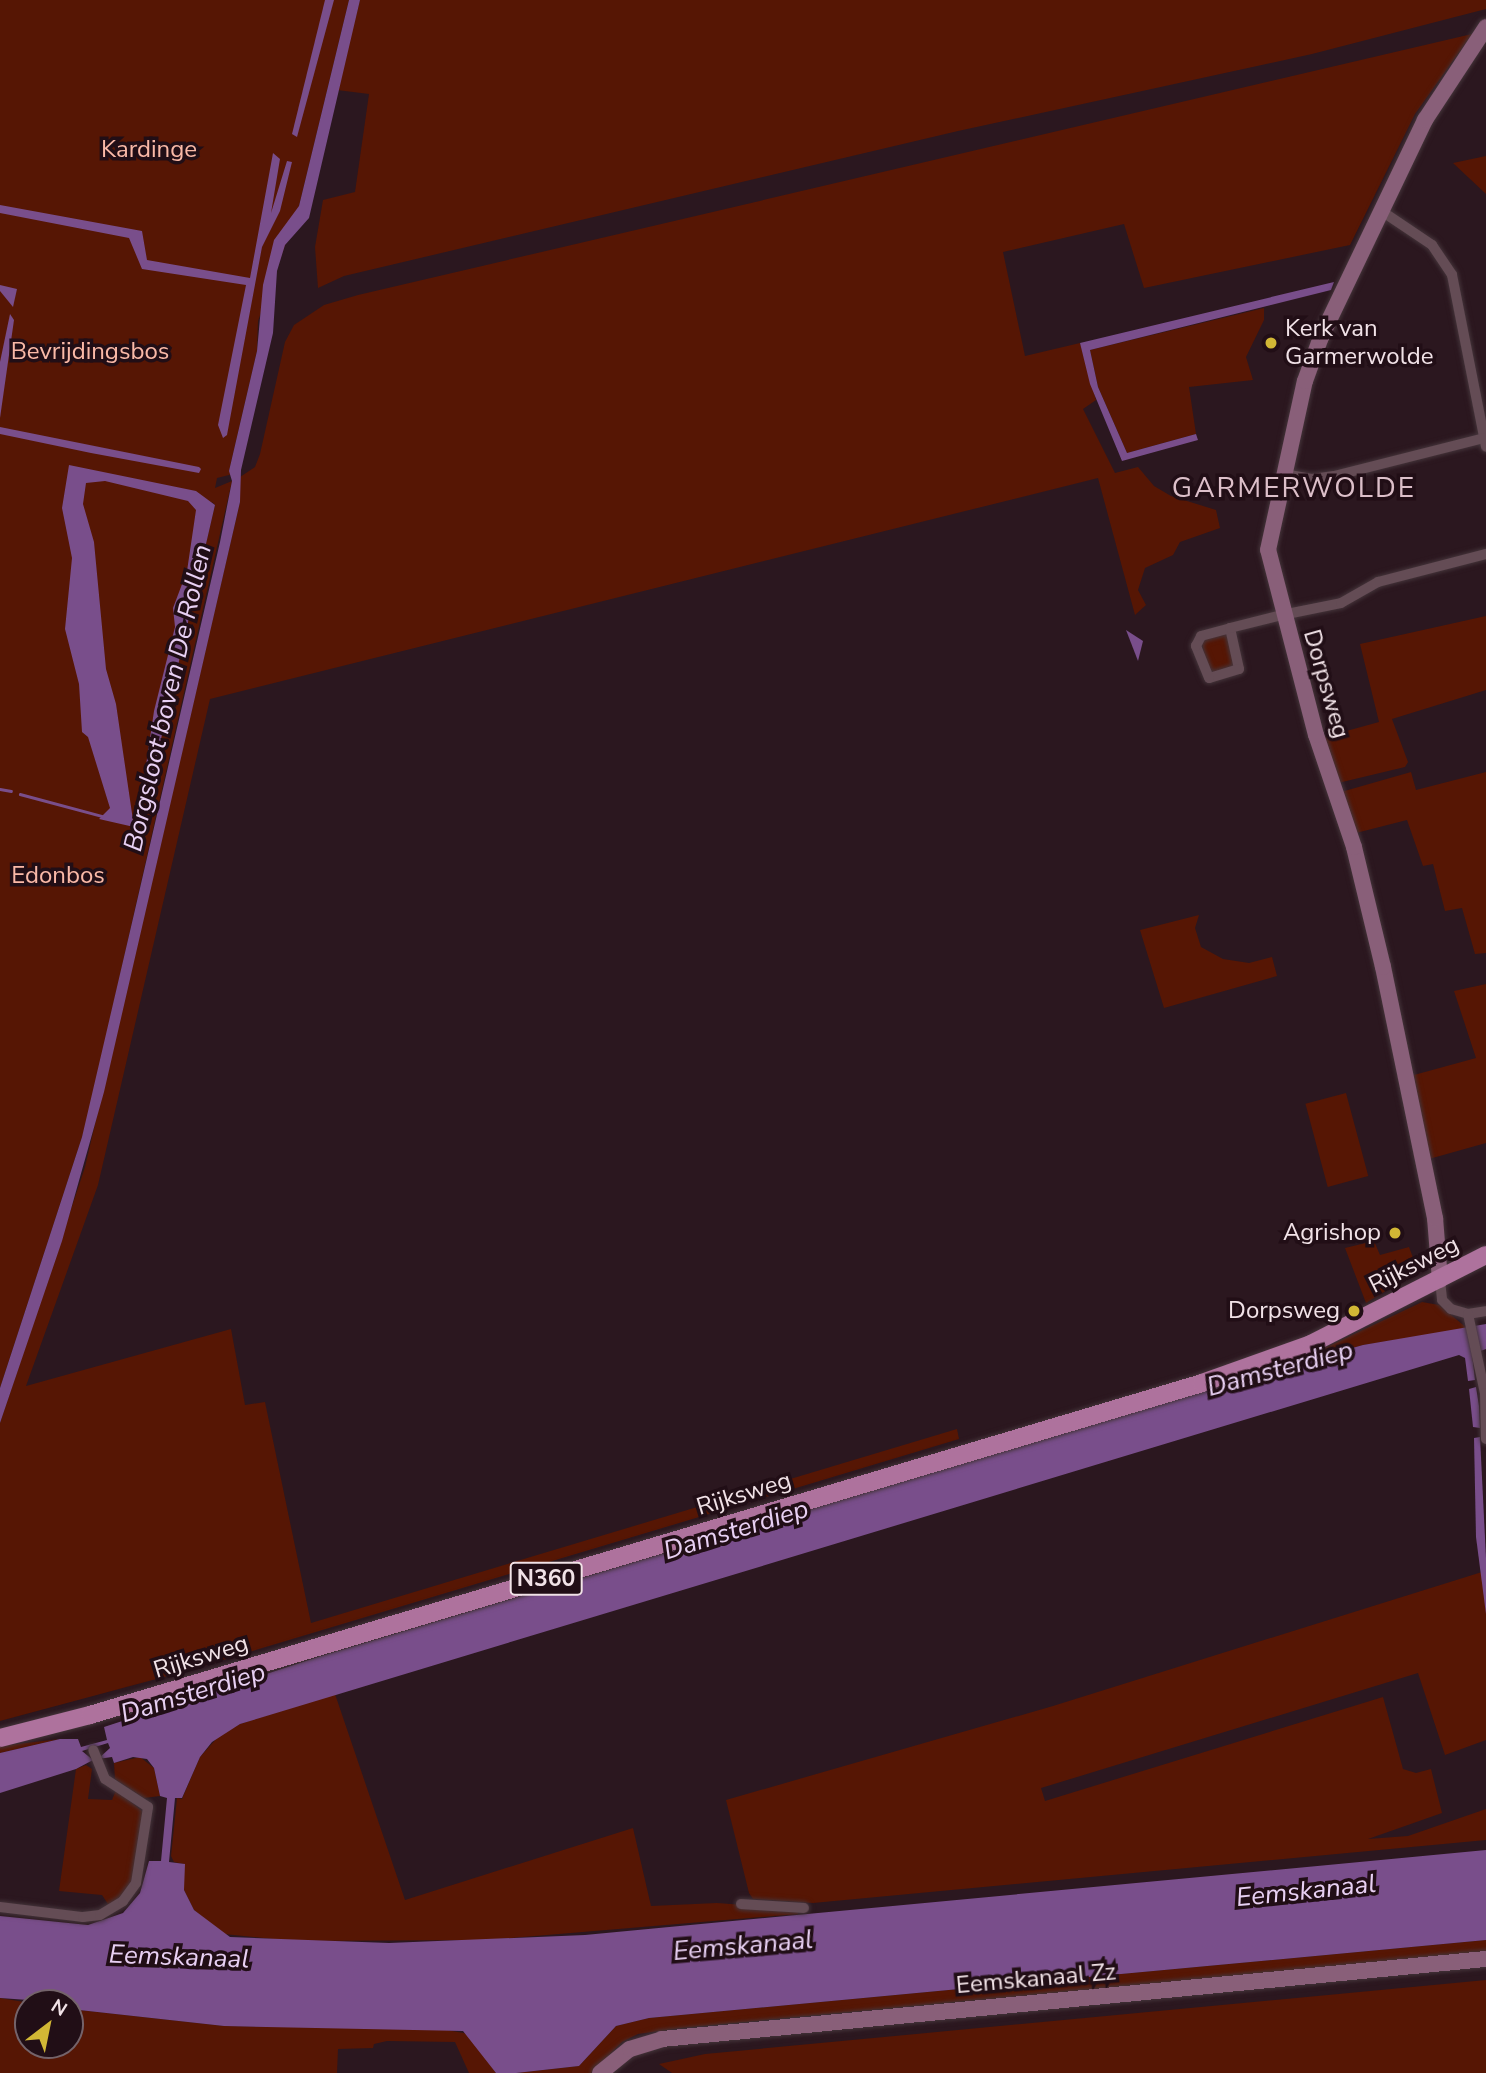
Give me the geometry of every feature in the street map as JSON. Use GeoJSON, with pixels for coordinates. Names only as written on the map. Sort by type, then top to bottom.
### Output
{"type":"FeatureCollection","features":[{"type":"Feature","properties":{"kind":"main road","name":"Rijksweg"},"geometry":{"type":"LineString","coordinates":[[0,1738],[103,1712],[1202,1383],[1311,1344],[1486,1255]]}},
{"type":"Feature","properties":{"kind":"street","name":"Dorpsweg"},"geometry":{"type":"LineString","coordinates":[[1440,1280],[1435,1219],[1383,967],[1354,847],[1315,736],[1282,615],[1268,550],[1310,366],[1380,210],[1425,120],[1486,27]]}},
{"type":"Feature","properties":{"kind":"street"},"geometry":{"type":"LineString","coordinates":[[1284,474],[1312,479],[1334,476],[1485,442],[1452,275],[1432,244],[1380,210]]}},
{"type":"Feature","properties":{"kind":"street"},"geometry":{"type":"LineString","coordinates":[[1230,628],[1239,669],[1209,678],[1196,646],[1201,636],[1230,628],[1282,615],[1341,603],[1378,582],[1486,554]]}},
{"type":"Feature","properties":{"kind":"street"},"geometry":{"type":"LineString","coordinates":[[1440,1280],[1442,1300],[1468,1314],[1486,1311]]}},
{"type":"Feature","properties":{"kind":"street"},"geometry":{"type":"LineString","coordinates":[[1468,1314],[1478,1351],[1486,1439]]}},
{"type":"Feature","properties":{"kind":"street"},"geometry":{"type":"LineString","coordinates":[[0,1907],[83,1917],[100,1915],[123,1901],[136,1883],[148,1807],[106,1779],[93,1751]]}},
{"type":"Feature","properties":{"kind":"street"},"geometry":{"type":"LineString","coordinates":[[741,1904],[804,1908]]}},
{"type":"Feature","properties":{"kind":"street","name":"Eemskanaal Zz"},"geometry":{"type":"LineString","coordinates":[[600,2073],[630,2049],[662,2039],[1486,1959]]}},
{"type":"Feature","properties":{"kind":"green space","name":"Kardinge"},"geometry":{"type":"Polygon","coordinates":[[[0,0],[349,0],[299,206],[258,321],[257,351],[229,471],[233,474],[217,478],[215,488],[232,481],[86,1125],[0,1388],[0,0]],[[212,502],[179,657],[215,505],[212,502]]]}},
{"type":"Feature","properties":{"kind":"green space"},"geometry":{"type":"Polygon","coordinates":[[[360,0],[1486,0],[1486,9],[1312,54],[958,131],[344,276],[318,288],[315,247],[323,200],[355,192],[369,94],[337,90],[360,0]]]}},
{"type":"Feature","properties":{"kind":"green space"},"geometry":{"type":"Polygon","coordinates":[[[1472,34],[1415,114],[1350,245],[1144,288],[1124,224],[1003,252],[1025,356],[1080,343],[1096,400],[1083,409],[1115,473],[1138,467],[1154,486],[1171,496],[1216,510],[1220,528],[1180,542],[1173,555],[1145,568],[1138,590],[1146,605],[1135,615],[1098,478],[210,699],[98,1185],[26,1386],[231,1329],[245,1405],[265,1402],[311,1623],[957,1429],[959,1439],[186,1671],[0,1721],[0,1423],[85,1167],[240,502],[240,477],[255,467],[260,454],[285,342],[294,325],[324,305],[358,295],[1472,34]]]}},
{"type":"Feature","properties":{"kind":"green space"},"geometry":{"type":"Polygon","coordinates":[[[1486,156],[1486,194],[1453,163],[1486,156]]]}},
{"type":"Feature","properties":{"kind":"green space"},"geometry":{"type":"Polygon","coordinates":[[[1264,308],[1264,320],[1246,357],[1253,380],[1189,387],[1196,434],[1127,453],[1098,387],[1090,350],[1264,308]]]}},
{"type":"Feature","properties":{"kind":"green space"},"geometry":{"type":"Polygon","coordinates":[[[1486,616],[1486,690],[1392,719],[1408,762],[1405,767],[1338,783],[1321,738],[1379,722],[1360,644],[1486,616]]]}},
{"type":"Feature","properties":{"kind":"green space"},"geometry":{"type":"Polygon","coordinates":[[[1229,633],[1238,666],[1210,673],[1201,641],[1229,633]]]}},
{"type":"Feature","properties":{"kind":"green space"},"geometry":{"type":"Polygon","coordinates":[[[1411,772],[1416,790],[1486,772],[1486,953],[1475,954],[1462,908],[1445,911],[1433,864],[1423,866],[1407,820],[1356,833],[1341,792],[1411,772]]]}},
{"type":"Feature","properties":{"kind":"green space"},"geometry":{"type":"Polygon","coordinates":[[[1199,915],[1195,928],[1201,947],[1223,959],[1249,963],[1272,957],[1277,976],[1164,1008],[1140,930],[1199,915]]]}},
{"type":"Feature","properties":{"kind":"green space"},"geometry":{"type":"Polygon","coordinates":[[[1486,984],[1486,1143],[1429,1159],[1414,1075],[1476,1058],[1454,991],[1486,984]]]}},
{"type":"Feature","properties":{"kind":"green space"},"geometry":{"type":"Polygon","coordinates":[[[1346,1093],[1368,1176],[1328,1187],[1305,1104],[1346,1093]]]}},
{"type":"Feature","properties":{"kind":"green space"},"geometry":{"type":"Polygon","coordinates":[[[1374,1241],[1380,1255],[1409,1247],[1418,1271],[1366,1303],[1345,1248],[1374,1241]]]}},
{"type":"Feature","properties":{"kind":"green space"},"geometry":{"type":"Polygon","coordinates":[[[1422,1302],[1439,1305],[1468,1329],[1363,1345],[1241,1381],[1314,1353],[1422,1302]]]}},
{"type":"Feature","properties":{"kind":"green space"},"geometry":{"type":"Polygon","coordinates":[[[1482,1572],[1486,1595],[1486,1740],[1445,1755],[1418,1673],[1041,1788],[1045,1801],[1383,1697],[1403,1769],[1416,1773],[1431,1769],[1442,1813],[1368,1839],[1408,1836],[1486,1809],[1486,1840],[813,1903],[753,1899],[749,1893],[726,1800],[1053,1706],[1482,1572]]]}},
{"type":"Feature","properties":{"kind":"green space"},"geometry":{"type":"Polygon","coordinates":[[[335,1694],[405,1900],[633,1828],[651,1906],[717,1903],[797,1909],[798,1914],[486,1940],[293,1941],[224,1934],[194,1910],[184,1890],[184,1864],[174,1862],[171,1856],[177,1798],[182,1799],[200,1757],[218,1737],[240,1724],[335,1694]]]}},
{"type":"Feature","properties":{"kind":"green space"},"geometry":{"type":"Polygon","coordinates":[[[60,1739],[0,1753],[0,1746],[60,1739]]]}},
{"type":"Feature","properties":{"kind":"green space"},"geometry":{"type":"Polygon","coordinates":[[[140,1757],[154,1768],[160,1796],[144,1798],[115,1779],[114,1763],[140,1757]]]}},
{"type":"Feature","properties":{"kind":"green space"},"geometry":{"type":"Polygon","coordinates":[[[86,1765],[92,1769],[88,1799],[112,1800],[116,1790],[142,1811],[136,1872],[126,1893],[110,1907],[102,1895],[59,1891],[76,1769],[86,1765]]]}},
{"type":"Feature","properties":{"kind":"green space"},"geometry":{"type":"Polygon","coordinates":[[[1486,1940],[1486,1952],[681,2028],[638,2034],[622,2042],[591,2073],[516,2073],[579,2066],[616,2026],[649,2018],[1486,1940]]]}},
{"type":"Feature","properties":{"kind":"green space"},"geometry":{"type":"Polygon","coordinates":[[[1486,1980],[1486,2073],[672,2073],[659,2064],[705,2054],[1486,1980]]]}},
{"type":"Feature","properties":{"kind":"green space"},"geometry":{"type":"Polygon","coordinates":[[[0,1998],[14,2000],[14,2059],[84,2059],[84,2011],[224,2026],[441,2029],[469,2034],[496,2073],[469,2073],[455,2042],[387,2041],[374,2044],[373,2048],[338,2049],[337,2073],[0,2073],[0,1998]]]}},
{"type":"Feature","properties":{"kind":"water"},"geometry":{"type":"Polygon","coordinates":[[[325,0],[334,0],[297,137],[292,134],[325,0]]]}},
{"type":"Feature","properties":{"kind":"water"},"geometry":{"type":"Polygon","coordinates":[[[349,0],[360,0],[309,218],[285,245],[277,271],[273,333],[241,470],[240,502],[104,1092],[62,1241],[0,1423],[0,1388],[82,1137],[134,914],[220,542],[232,481],[229,471],[257,351],[263,285],[274,240],[299,206],[349,0]]]}},
{"type":"Feature","properties":{"kind":"water"},"geometry":{"type":"Polygon","coordinates":[[[273,153],[280,159],[271,213],[287,161],[292,162],[280,211],[262,247],[227,435],[223,438],[218,425],[246,285],[142,269],[129,238],[0,213],[0,205],[142,231],[147,260],[250,278],[273,153]]]}},
{"type":"Feature","properties":{"kind":"water"},"geometry":{"type":"Polygon","coordinates":[[[1334,282],[1331,290],[1090,350],[1098,387],[1127,453],[1196,434],[1198,440],[1122,461],[1090,384],[1080,343],[1334,282]]]}},
{"type":"Feature","properties":{"kind":"water"},"geometry":{"type":"Polygon","coordinates":[[[0,285],[17,289],[13,307],[0,291],[0,285]]]}},
{"type":"Feature","properties":{"kind":"water"},"geometry":{"type":"Polygon","coordinates":[[[10,314],[14,320],[0,418],[0,362],[10,314]]]}},
{"type":"Feature","properties":{"kind":"water"},"geometry":{"type":"Polygon","coordinates":[[[0,427],[201,469],[199,473],[0,434],[0,427]]]}},
{"type":"Feature","properties":{"kind":"water","name":"Borgsloot boven De Rollen"},"geometry":{"type":"Polygon","coordinates":[[[69,465],[196,491],[215,505],[147,800],[144,779],[154,711],[175,627],[173,608],[187,571],[196,510],[188,501],[105,481],[86,483],[83,504],[94,542],[106,669],[116,704],[134,827],[99,819],[110,808],[88,737],[82,732],[79,684],[65,629],[72,558],[62,508],[69,465]]]}},
{"type":"Feature","properties":{"kind":"water"},"geometry":{"type":"Polygon","coordinates":[[[1126,630],[1143,641],[1138,661],[1126,630]]]}},
{"type":"Feature","properties":{"kind":"water"},"geometry":{"type":"Polygon","coordinates":[[[1486,1324],[1486,1349],[1472,1354],[1475,1380],[1468,1381],[1465,1358],[1459,1355],[240,1724],[212,1742],[200,1757],[182,1798],[175,1798],[169,1862],[185,1864],[184,1890],[194,1910],[230,1937],[389,1943],[585,1935],[1486,1850],[1486,1940],[649,2018],[616,2026],[579,2066],[516,2073],[496,2073],[463,2031],[224,2026],[84,2011],[84,1989],[14,1989],[14,1999],[0,1998],[0,1916],[88,1925],[123,1913],[140,1893],[149,1861],[161,1861],[167,1798],[160,1796],[154,1768],[147,1759],[133,1757],[114,1763],[112,1757],[98,1759],[110,1748],[108,1743],[82,1751],[93,1760],[76,1769],[0,1793],[0,1753],[60,1739],[78,1739],[81,1747],[107,1740],[104,1727],[321,1656],[1363,1345],[1486,1324]]]}},
{"type":"Feature","properties":{"kind":"water"},"geometry":{"type":"Polygon","coordinates":[[[1476,1387],[1480,1428],[1473,1427],[1469,1389],[1476,1387]]]}},
{"type":"Feature","properties":{"kind":"water"},"geometry":{"type":"Polygon","coordinates":[[[1480,1437],[1486,1614],[1476,1537],[1474,1438],[1480,1437]]]}},
{"type":"Feature","properties":{"kind":"waterway"},"geometry":{"type":"LineString","coordinates":[[0,789],[11,791]]}},
{"type":"Feature","properties":{"kind":"waterway"},"geometry":{"type":"LineString","coordinates":[[20,794],[102,816]]}},
{"type":"Feature","properties":{"kind":"place","name":"Kerk van Garmerwolde"},"geometry":{"type":"Point","coordinates":[1271,343]}},
{"type":"Feature","properties":{"kind":"place","name":"Agrishop"},"geometry":{"type":"Point","coordinates":[1395,1233]}},
{"type":"Feature","properties":{"kind":"place","name":"Dorpsweg"},"geometry":{"type":"Point","coordinates":[1354,1311]}},
{"type":"Feature","properties":{"kind":"district","name":"GARMERWOLDE"},"geometry":{"type":"Point","coordinates":[1294,488]}},
{"type":"Feature","properties":{"kind":"park label","name":"Bevrijdingsbos"},"geometry":{"type":"Point","coordinates":[90,352]}},
{"type":"Feature","properties":{"kind":"park label","name":"Edonbos"},"geometry":{"type":"Point","coordinates":[58,876]}},
{"type":"Feature","properties":{"kind":"water label","name":"Damsterdiep"},"geometry":{"type":"Point","coordinates":[1280,1369]}},
{"type":"Feature","properties":{"kind":"water label","name":"Damsterdiep"},"geometry":{"type":"Point","coordinates":[736,1530]}},
{"type":"Feature","properties":{"kind":"water label","name":"Damsterdiep"},"geometry":{"type":"Point","coordinates":[193,1693]}},
{"type":"Feature","properties":{"kind":"water label","name":"Eemskanaal"},"geometry":{"type":"Point","coordinates":[1306,1891]}},
{"type":"Feature","properties":{"kind":"water label","name":"Eemskanaal"},"geometry":{"type":"Point","coordinates":[743,1946]}},
{"type":"Feature","properties":{"kind":"water label","name":"Eemskanaal"},"geometry":{"type":"Point","coordinates":[179,1957]}}]}
